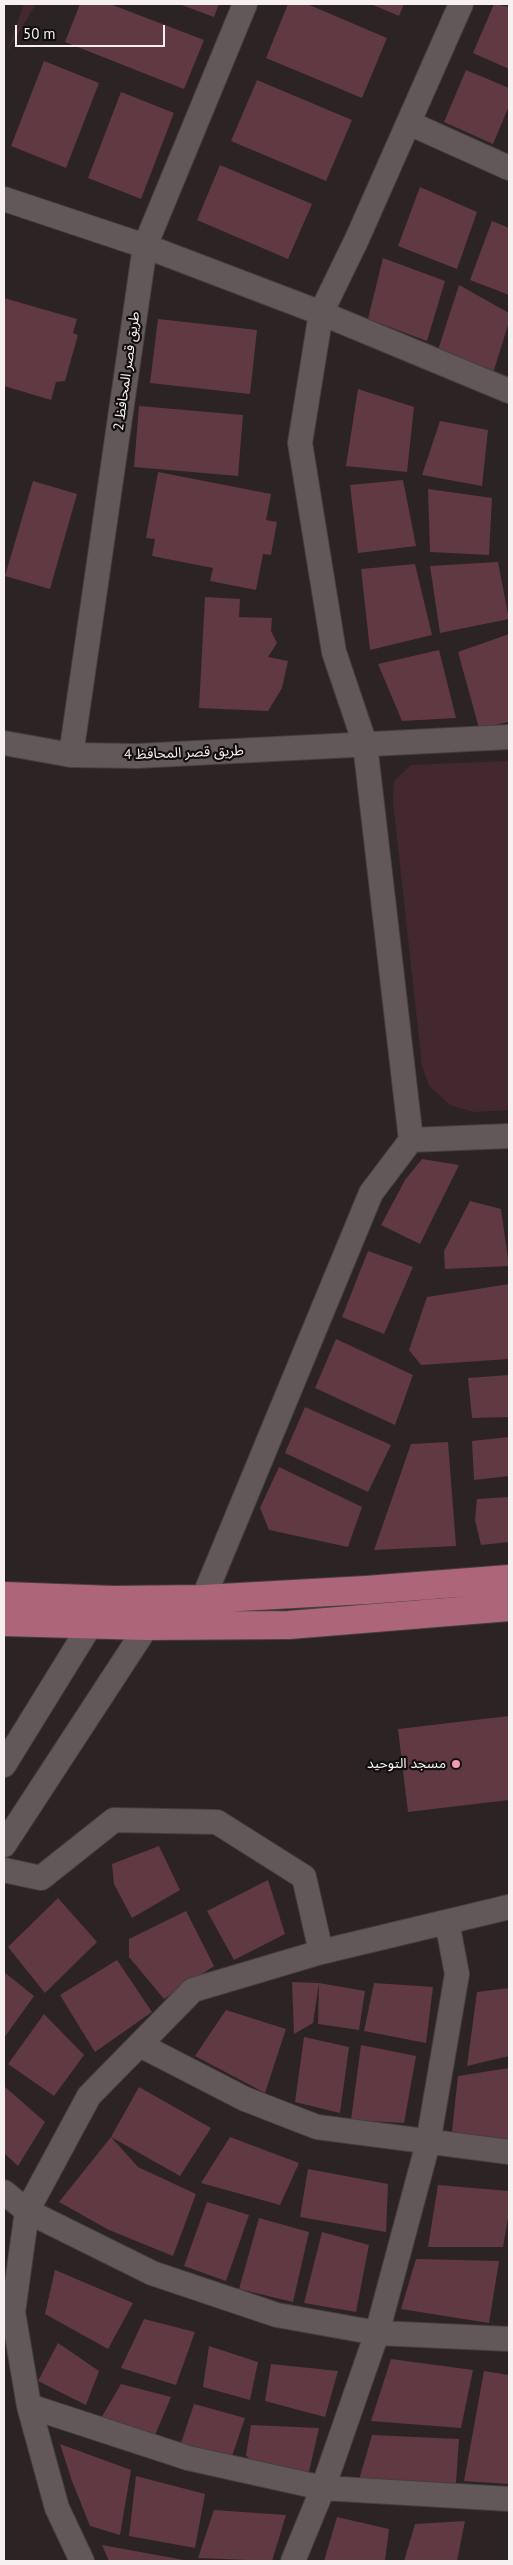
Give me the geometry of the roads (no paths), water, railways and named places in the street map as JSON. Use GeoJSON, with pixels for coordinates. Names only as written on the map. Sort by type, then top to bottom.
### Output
{"type":"FeatureCollection","features":[{"type":"Feature","properties":{"kind":"main road"},"geometry":{"type":"LineString","coordinates":[[4,1622],[93,1611],[199,1611],[366,1590],[509,1579]]}},
{"type":"Feature","properties":{"kind":"main road"},"geometry":{"type":"LineString","coordinates":[[4,1596],[93,1611]]}},
{"type":"Feature","properties":{"kind":"main road"},"geometry":{"type":"LineString","coordinates":[[199,1611],[289,1625],[509,1607]]}},
{"type":"Feature","properties":{"kind":"street","name":"طريق قصر المحافظ 2"},"geometry":{"type":"LineString","coordinates":[[70,755],[145,246],[245,4]]}},
{"type":"Feature","properties":{"kind":"street"},"geometry":{"type":"LineString","coordinates":[[199,1611],[371,1193],[410,1140],[365,744],[334,652],[300,443],[321,313],[409,123],[461,4]]}},
{"type":"Feature","properties":{"kind":"street"},"geometry":{"type":"LineString","coordinates":[[409,123],[509,168]]}},
{"type":"Feature","properties":{"kind":"street"},"geometry":{"type":"LineString","coordinates":[[4,199],[145,246],[321,313],[509,390]]}},
{"type":"Feature","properties":{"kind":"street","name":"طريق قصر المحافظ 4"},"geometry":{"type":"LineString","coordinates":[[4,743],[70,755],[137,756],[509,737]]}},
{"type":"Feature","properties":{"kind":"street"},"geometry":{"type":"LineString","coordinates":[[410,1140],[509,1136]]}},
{"type":"Feature","properties":{"kind":"street"},"geometry":{"type":"LineString","coordinates":[[4,1765],[93,1611]]}},
{"type":"Feature","properties":{"kind":"street"},"geometry":{"type":"LineString","coordinates":[[4,1845],[150,1612]]}},
{"type":"Feature","properties":{"kind":"street"},"geometry":{"type":"LineString","coordinates":[[4,1870],[41,1878],[114,1820],[217,1822],[304,1877],[320,1952]]}},
{"type":"Feature","properties":{"kind":"street"},"geometry":{"type":"LineString","coordinates":[[82,2561],[57,2508],[29,2406],[13,2312],[27,2211],[89,2096],[193,1990],[320,1952],[509,1907]]}},
{"type":"Feature","properties":{"kind":"street"},"geometry":{"type":"LineString","coordinates":[[293,2561],[323,2488],[377,2333],[428,2143],[457,1974],[447,1922]]}},
{"type":"Feature","properties":{"kind":"street"},"geometry":{"type":"LineString","coordinates":[[140,2045],[245,2099],[316,2127],[509,2152]]}},
{"type":"Feature","properties":{"kind":"street"},"geometry":{"type":"LineString","coordinates":[[4,2192],[27,2211],[152,2273],[277,2315],[377,2333],[509,2340]]}},
{"type":"Feature","properties":{"kind":"street"},"geometry":{"type":"LineString","coordinates":[[29,2406],[188,2458],[323,2488],[509,2499]]}},
{"type":"Feature","properties":{"kind":"place","name":"مسجد التوحيد"},"geometry":{"type":"Point","coordinates":[456,1764]}}]}
